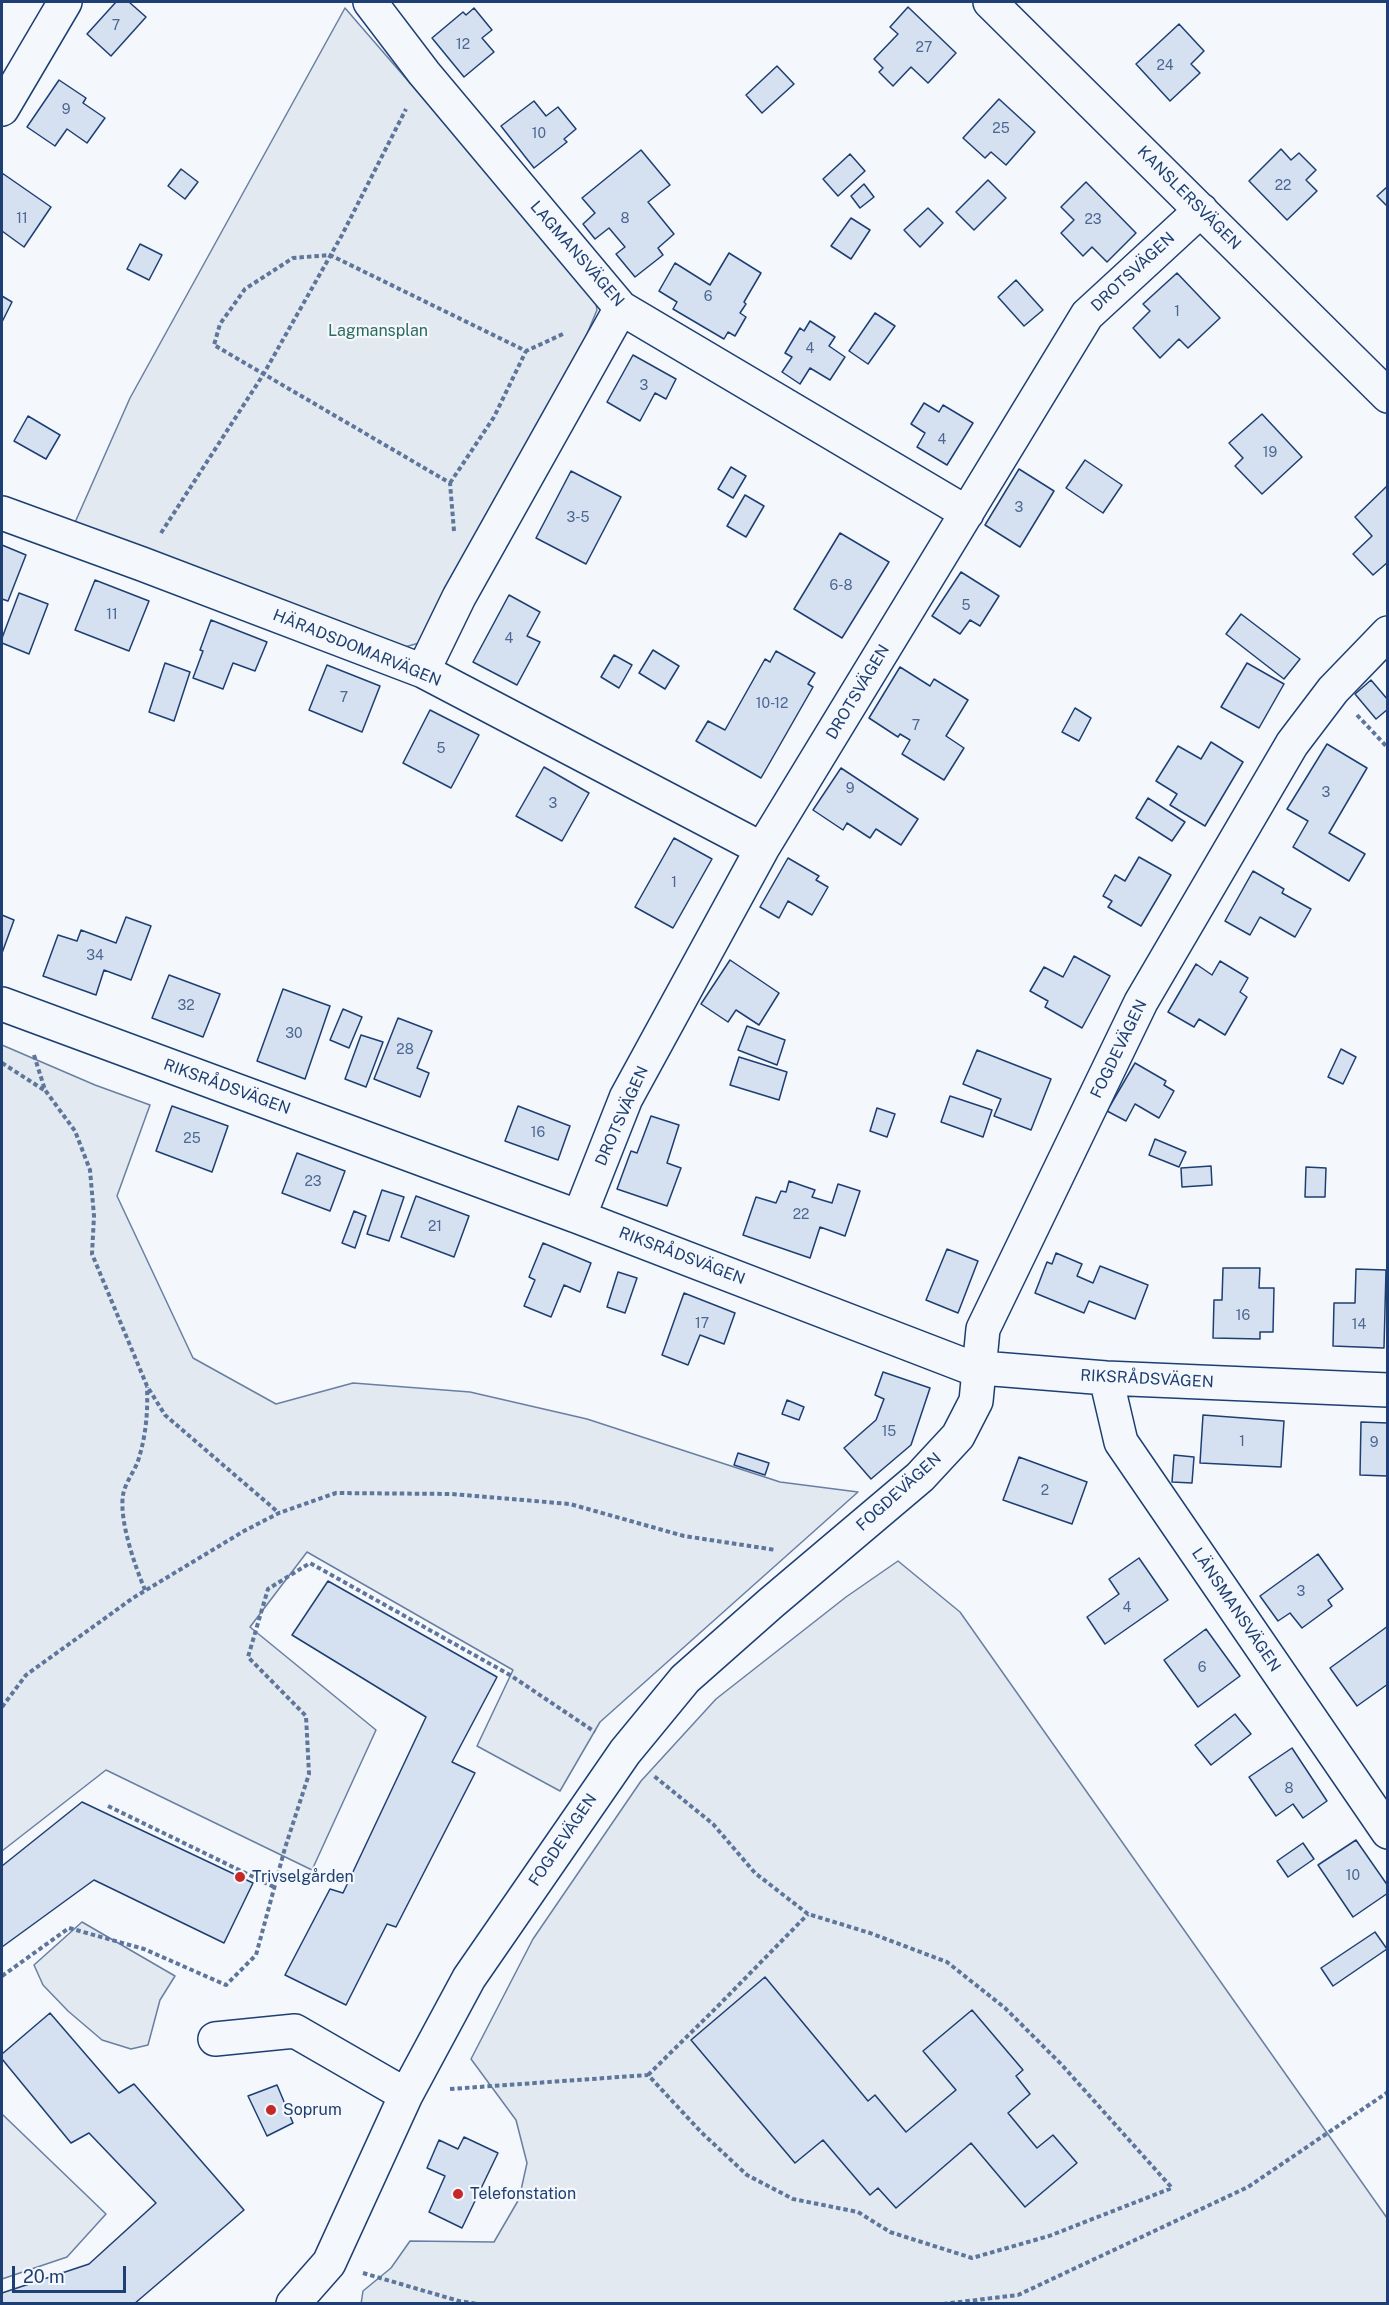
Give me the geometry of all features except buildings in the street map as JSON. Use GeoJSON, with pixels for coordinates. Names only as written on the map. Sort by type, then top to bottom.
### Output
{"type":"FeatureCollection","features":[{"type":"Feature","properties":{"kind":"street"},"geometry":{"type":"LineString","coordinates":[[2,109],[65,2]]}},
{"type":"Feature","properties":{"kind":"street","name":"LAGMANSVÄGEN"},"geometry":{"type":"LineString","coordinates":[[370,2],[424,73],[621,308],[967,513]]}},
{"type":"Feature","properties":{"kind":"street","name":"KANSLERSVÄGEN"},"geometry":{"type":"LineString","coordinates":[[990,2],[1388,396]]}},
{"type":"Feature","properties":{"kind":"street","name":"DROTSVÄGEN"},"geometry":{"type":"LineString","coordinates":[[579,1217],[626,1098],[762,849],[1087,315],[1201,210]]}},
{"type":"Feature","properties":{"kind":"street"},"geometry":{"type":"LineString","coordinates":[[423,671],[459,597],[621,308]]}},
{"type":"Feature","properties":{"kind":"street","name":"HÄRADSDOMARVÄGEN"},"geometry":{"type":"LineString","coordinates":[[2,513],[423,671],[762,849]]}},
{"type":"Feature","properties":{"kind":"street","name":"FOGDEVÄGEN"},"geometry":{"type":"LineString","coordinates":[[293,2304],[329,2263],[406,2095],[469,1978],[625,1752],[685,1679],[920,1477],[958,1436],[976,1401],[983,1329],[1141,1002],[1292,744],[1333,690],[1388,633]]}},
{"type":"Feature","properties":{"kind":"street","name":"RIKSRÅDSVÄGEN"},"geometry":{"type":"LineString","coordinates":[[11,1008],[579,1217],[969,1367],[1106,1378],[1388,1390]]}},
{"type":"Feature","properties":{"kind":"street","name":"LÄNSMANSVÄGEN"},"geometry":{"type":"LineString","coordinates":[[1106,1378],[1121,1442],[1388,1832]]}},
{"type":"Feature","properties":{"kind":"street"},"geometry":{"type":"LineString","coordinates":[[215,2039],[295,2031],[406,2095]]}},
{"type":"Feature","properties":{"kind":"path"},"geometry":{"type":"LineString","coordinates":[[142,564],[263,375],[330,255],[424,73]]}},
{"type":"Feature","properties":{"kind":"path"},"geometry":{"type":"LineString","coordinates":[[450,483],[214,345],[220,324],[245,289],[293,258],[330,255],[526,351]]}},
{"type":"Feature","properties":{"kind":"path"},"geometry":{"type":"LineString","coordinates":[[454,540],[450,483],[494,417],[526,351],[568,332]]}},
{"type":"Feature","properties":{"kind":"path"},"geometry":{"type":"LineString","coordinates":[[11,1008],[45,1090],[75,1131],[90,1170],[94,1216],[93,1254],[147,1386],[165,1416],[279,1513]]}},
{"type":"Feature","properties":{"kind":"path"},"geometry":{"type":"LineString","coordinates":[[2,1063],[45,1090]]}},
{"type":"Feature","properties":{"kind":"path"},"geometry":{"type":"LineString","coordinates":[[145,1590],[133,1560],[124,1519],[123,1495],[138,1460],[148,1418],[147,1386]]}},
{"type":"Feature","properties":{"kind":"path"},"geometry":{"type":"LineString","coordinates":[[2,1707],[26,1675],[145,1590],[244,1530],[279,1513],[336,1493],[452,1494],[570,1504],[684,1536],[795,1553],[814,1566]]}},
{"type":"Feature","properties":{"kind":"path"},"geometry":{"type":"LineString","coordinates":[[2,1976],[69,1928],[144,1949],[226,1985],[256,1955],[274,1887],[309,1774],[306,1716],[248,1657],[268,1589],[310,1563],[510,1675],[625,1752],[713,1824],[755,1873],[808,1914],[870,1933],[947,1962],[1005,2008],[1062,2064],[1172,2188],[1049,2236],[972,2258],[890,2232],[858,2212],[793,2199],[747,2175],[701,2132],[648,2075]]}},
{"type":"Feature","properties":{"kind":"path"},"geometry":{"type":"LineString","coordinates":[[108,1806],[274,1887]]}},
{"type":"Feature","properties":{"kind":"path"},"geometry":{"type":"LineString","coordinates":[[406,2095],[479,2086],[648,2075],[808,1914]]}},
{"type":"Feature","properties":{"kind":"path"},"geometry":{"type":"LineString","coordinates":[[943,2304],[1018,2295],[1248,2187],[1388,2092]]}},
{"type":"Feature","properties":{"kind":"path"},"geometry":{"type":"LineString","coordinates":[[329,2263],[459,2301],[478,2304]]}},
{"type":"Feature","properties":{"kind":"green space","name":"Lagmansplan"},"geometry":{"type":"Polygon","coordinates":[[[345,8],[595,297],[597,310],[584,341],[419,643],[405,647],[73,527],[130,398],[345,8]]]}},
{"type":"Feature","properties":{"kind":"green space"},"geometry":{"type":"Polygon","coordinates":[[[2,1045],[95,1085],[150,1105],[117,1196],[193,1358],[276,1404],[353,1383],[470,1392],[587,1419],[780,1482],[858,1492],[600,1722],[560,1791],[477,1746],[513,1670],[307,1552],[250,1627],[376,1730],[312,1870],[106,1770],[2,1851],[2,1045]]]}},
{"type":"Feature","properties":{"kind":"green space"},"geometry":{"type":"Polygon","coordinates":[[[898,1561],[960,1612],[1387,2218],[1387,2303],[361,2304],[363,2291],[391,2268],[410,2241],[494,2242],[519,2199],[527,2163],[516,2120],[471,2059],[533,1939],[641,1781],[716,1699],[846,1597],[898,1561]]]}},
{"type":"Feature","properties":{"kind":"green space"},"geometry":{"type":"Polygon","coordinates":[[[82,1922],[175,1976],[160,2000],[148,2045],[131,2049],[102,2040],[68,2011],[43,1985],[34,1965],[82,1922]]]}},
{"type":"Feature","properties":{"kind":"green space"},"geometry":{"type":"Polygon","coordinates":[[[2,2114],[106,2214],[67,2257],[2,2279],[2,2114]]]}},
{"type":"Feature","properties":{"kind":"place","name":"Trivselgården"},"geometry":{"type":"Point","coordinates":[240,1877]}},
{"type":"Feature","properties":{"kind":"place","name":"Soprum"},"geometry":{"type":"Point","coordinates":[271,2110]}},
{"type":"Feature","properties":{"kind":"place","name":"Telefonstation"},"geometry":{"type":"Point","coordinates":[458,2194]}}]}
